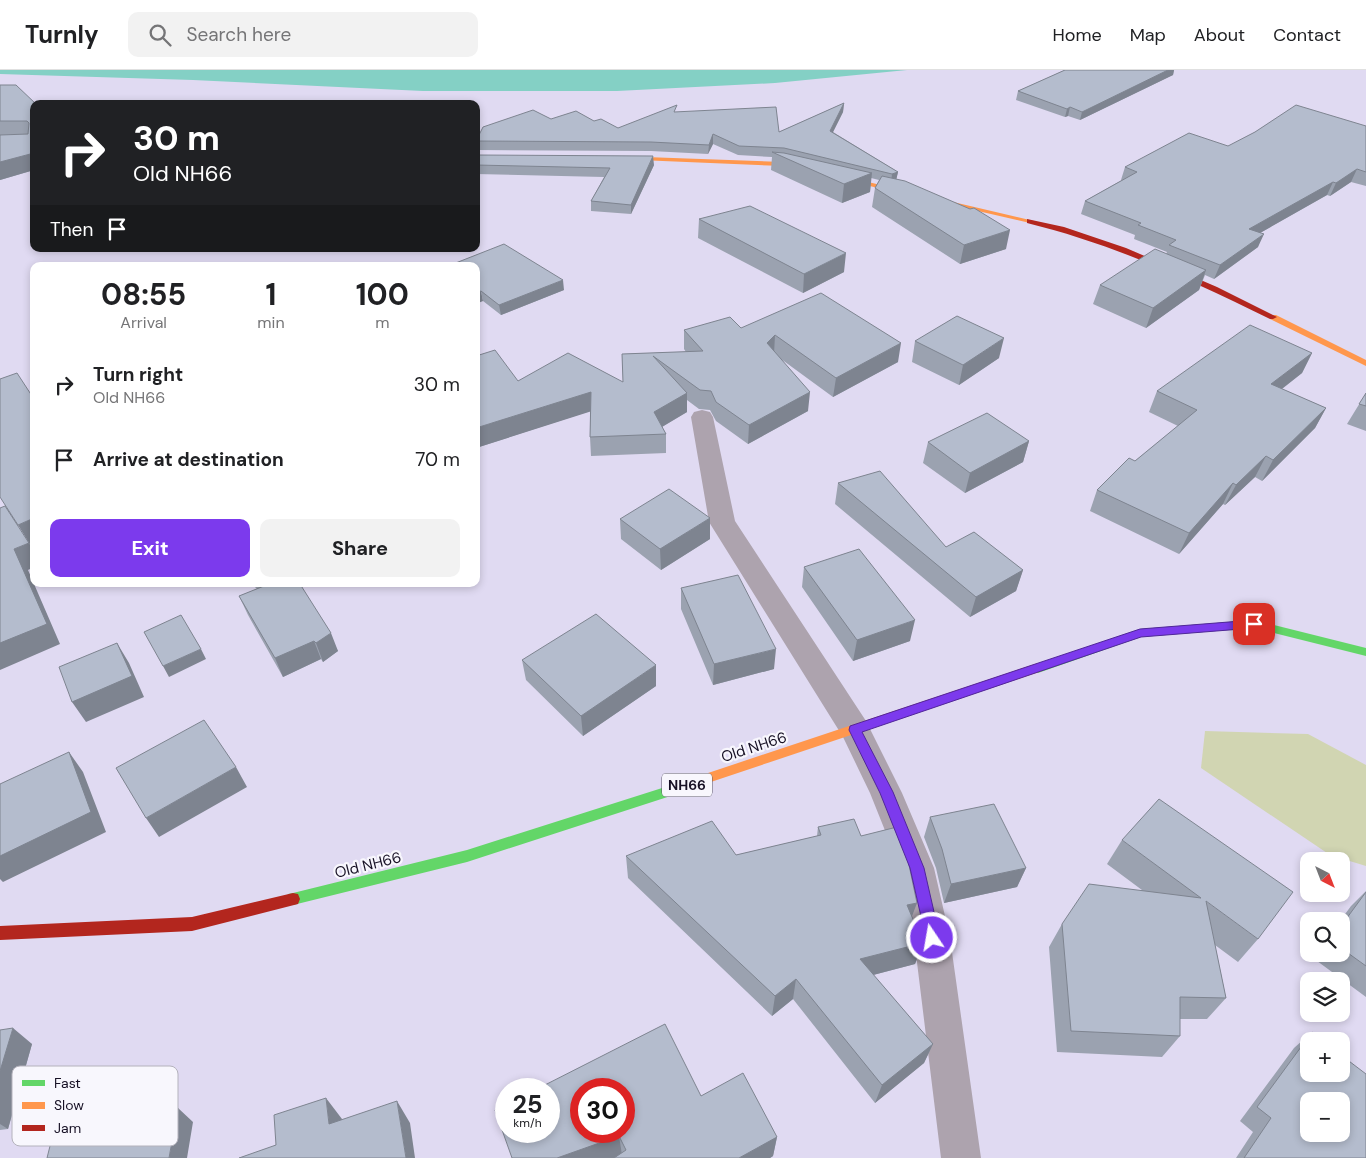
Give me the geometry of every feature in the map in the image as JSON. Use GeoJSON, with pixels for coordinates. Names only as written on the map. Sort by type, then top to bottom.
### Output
{"type":"FeatureCollection","features":[{"type":"Feature","properties":{"kind":"main road"},"geometry":{"type":"LineString","coordinates":[[604,158],[783,164],[1042,223],[1120,248],[1208,285],[1366,363]]}},
{"type":"Feature","properties":{"kind":"main road","name":"Old NH66"},"geometry":{"type":"LineString","coordinates":[[0,933],[192,924],[467,856],[855,730],[1140,633],[1254,624],[1366,652]]}},
{"type":"Feature","properties":{"kind":"street"},"geometry":{"type":"LineString","coordinates":[[702,418],[722,522],[855,730],[886,792],[917,868],[932,938],[961,1158]]}},
{"type":"Feature","properties":{"kind":"shaded area"},"geometry":{"type":"Polygon","coordinates":[[[0,70],[907,70],[775,83],[617,91],[423,91],[193,80],[0,74],[0,70]]]}},
{"type":"Feature","properties":{"kind":"shaded area"},"geometry":{"type":"Polygon","coordinates":[[[1205,731],[1308,734],[1366,765],[1366,866],[1350,861],[1350,852],[1326,852],[1201,768],[1205,731]]]}},
{"type":"Feature","properties":{"kind":"building"},"geometry":{"type":"Polygon","coordinates":[[[1065,70],[1168,70],[1082,112],[1070,107],[1067,109],[1018,91],[1065,70]]]}},
{"type":"Feature","properties":{"kind":"building"},"geometry":{"type":"Polygon","coordinates":[[[0,85],[16,85],[32,100],[30,100],[30,154],[0,162],[0,135],[28,134],[29,123],[27,121],[0,121],[0,85]]]}},
{"type":"Feature","properties":{"kind":"building"},"geometry":{"type":"Polygon","coordinates":[[[844,103],[830,131],[898,172],[892,174],[784,148],[739,146],[713,134],[709,145],[651,142],[480,141],[480,133],[483,127],[533,110],[551,119],[576,111],[594,121],[601,119],[618,128],[677,105],[674,112],[776,107],[779,132],[844,103]]]}},
{"type":"Feature","properties":{"kind":"building"},"geometry":{"type":"Polygon","coordinates":[[[1296,105],[1366,126],[1366,172],[1357,169],[1336,183],[1333,182],[1249,229],[1264,234],[1220,265],[1169,245],[1176,240],[1138,225],[1141,223],[1085,201],[1137,172],[1125,167],[1189,133],[1228,146],[1255,132],[1296,105]]]}},
{"type":"Feature","properties":{"kind":"building"},"geometry":{"type":"Polygon","coordinates":[[[772,152],[784,153],[872,173],[844,184],[772,152]]]}},
{"type":"Feature","properties":{"kind":"building"},"geometry":{"type":"Polygon","coordinates":[[[480,155],[653,156],[631,205],[591,201],[610,168],[480,165],[480,155]]]}},
{"type":"Feature","properties":{"kind":"building"},"geometry":{"type":"Polygon","coordinates":[[[882,176],[905,181],[970,209],[974,208],[1010,230],[964,245],[875,188],[882,176]]]}},
{"type":"Feature","properties":{"kind":"building"},"geometry":{"type":"Polygon","coordinates":[[[750,206],[846,253],[804,274],[699,219],[750,206]]]}},
{"type":"Feature","properties":{"kind":"building"},"geometry":{"type":"Polygon","coordinates":[[[504,244],[563,280],[499,305],[480,291],[480,262],[458,262],[504,244]]]}},
{"type":"Feature","properties":{"kind":"building"},"geometry":{"type":"Polygon","coordinates":[[[1155,249],[1206,270],[1153,308],[1100,285],[1155,249]]]}},
{"type":"Feature","properties":{"kind":"building"},"geometry":{"type":"Polygon","coordinates":[[[821,293],[901,343],[836,378],[775,335],[767,343],[810,392],[749,425],[716,402],[711,391],[700,390],[653,356],[687,393],[654,412],[666,434],[590,437],[591,392],[480,427],[480,355],[495,350],[518,381],[568,353],[623,382],[622,354],[703,351],[684,330],[730,317],[741,328],[821,293]]]}},
{"type":"Feature","properties":{"kind":"building"},"geometry":{"type":"Polygon","coordinates":[[[957,316],[1004,338],[963,365],[915,341],[957,316]]]}},
{"type":"Feature","properties":{"kind":"building"},"geometry":{"type":"Polygon","coordinates":[[[1250,325],[1312,353],[1271,384],[1326,408],[1273,460],[1266,456],[1236,485],[1233,483],[1189,533],[1097,490],[1129,458],[1135,461],[1197,410],[1157,391],[1250,325]]]}},
{"type":"Feature","properties":{"kind":"building"},"geometry":{"type":"Polygon","coordinates":[[[17,373],[30,393],[30,520],[18,525],[0,497],[0,379],[17,373]]]}},
{"type":"Feature","properties":{"kind":"building"},"geometry":{"type":"Polygon","coordinates":[[[1366,393],[1366,406],[1359,404],[1366,393]]]}},
{"type":"Feature","properties":{"kind":"building"},"geometry":{"type":"Polygon","coordinates":[[[987,413],[1029,441],[970,473],[928,442],[987,413]]]}},
{"type":"Feature","properties":{"kind":"building"},"geometry":{"type":"Polygon","coordinates":[[[880,471],[946,547],[974,532],[1023,570],[976,597],[838,483],[880,471]]]}},
{"type":"Feature","properties":{"kind":"building"},"geometry":{"type":"Polygon","coordinates":[[[669,489],[710,518],[660,549],[620,519],[669,489]]]}},
{"type":"Feature","properties":{"kind":"building"},"geometry":{"type":"Polygon","coordinates":[[[5,506],[29,543],[14,549],[47,624],[0,643],[0,508],[5,506]]]}},
{"type":"Feature","properties":{"kind":"building"},"geometry":{"type":"Polygon","coordinates":[[[859,549],[915,620],[857,640],[804,567],[859,549]]]}},
{"type":"Feature","properties":{"kind":"building"},"geometry":{"type":"Polygon","coordinates":[[[738,575],[776,649],[714,664],[681,588],[738,575]]]}},
{"type":"Feature","properties":{"kind":"building"},"geometry":{"type":"Polygon","coordinates":[[[262,587],[302,587],[331,633],[316,643],[314,641],[275,658],[239,596],[262,587]]]}},
{"type":"Feature","properties":{"kind":"building"},"geometry":{"type":"Polygon","coordinates":[[[596,614],[656,665],[581,716],[522,660],[596,614]]]}},
{"type":"Feature","properties":{"kind":"building"},"geometry":{"type":"Polygon","coordinates":[[[181,615],[201,649],[163,666],[144,632],[181,615]]]}},
{"type":"Feature","properties":{"kind":"building"},"geometry":{"type":"Polygon","coordinates":[[[117,643],[132,676],[72,702],[59,667],[117,643]]]}},
{"type":"Feature","properties":{"kind":"building"},"geometry":{"type":"Polygon","coordinates":[[[204,720],[236,767],[146,818],[116,768],[204,720]]]}},
{"type":"Feature","properties":{"kind":"building"},"geometry":{"type":"Polygon","coordinates":[[[69,752],[91,812],[0,856],[0,784],[69,752]]]}},
{"type":"Feature","properties":{"kind":"building"},"geometry":{"type":"Polygon","coordinates":[[[1159,799],[1293,892],[1258,939],[1206,901],[1226,998],[1180,997],[1180,1036],[1071,1031],[1062,924],[1089,884],[1201,898],[1122,840],[1159,799]]]}},
{"type":"Feature","properties":{"kind":"building"},"geometry":{"type":"Polygon","coordinates":[[[994,804],[1026,868],[951,884],[942,849],[930,817],[994,804]]]}},
{"type":"Feature","properties":{"kind":"building"},"geometry":{"type":"Polygon","coordinates":[[[854,819],[861,836],[897,827],[905,846],[917,903],[907,905],[923,943],[860,959],[933,1044],[882,1085],[796,979],[775,996],[626,856],[712,821],[736,855],[821,835],[818,827],[854,819]]]}},
{"type":"Feature","properties":{"kind":"building"},"geometry":{"type":"Polygon","coordinates":[[[1366,892],[1366,966],[1350,954],[1350,914],[1366,892]]]}},
{"type":"Feature","properties":{"kind":"building"},"geometry":{"type":"Polygon","coordinates":[[[665,1024],[701,1096],[743,1073],[777,1137],[739,1158],[614,1158],[626,1150],[622,1143],[635,1143],[635,1078],[570,1078],[570,1143],[599,1143],[557,1158],[512,1158],[507,1143],[560,1143],[559,1078],[665,1024]]]}},
{"type":"Feature","properties":{"kind":"building"},"geometry":{"type":"Polygon","coordinates":[[[13,1028],[0,1071],[0,1030],[13,1028]]]}},
{"type":"Feature","properties":{"kind":"building"},"geometry":{"type":"Polygon","coordinates":[[[1300,1048],[1300,1082],[1350,1082],[1350,1062],[1366,1074],[1366,1158],[1244,1158],[1271,1118],[1257,1107],[1300,1048]]]}},
{"type":"Feature","properties":{"kind":"building"},"geometry":{"type":"Polygon","coordinates":[[[326,1098],[329,1124],[397,1101],[406,1158],[239,1158],[276,1145],[274,1115],[326,1098]]]}},
{"type":"Feature","properties":{"kind":"building"},"geometry":{"type":"Polygon","coordinates":[[[50,1146],[171,1146],[169,1158],[47,1158],[50,1146]]]}},
{"type":"Feature","properties":{"kind":"traffic: fast"},"geometry":{"type":"LineString","coordinates":[[1038,668],[1140,633],[1254,624],[1366,652]]}},
{"type":"Feature","properties":{"kind":"traffic: fast"},"geometry":{"type":"LineString","coordinates":[[293,899],[467,856],[681,787]]}},
{"type":"Feature","properties":{"kind":"traffic: slow"},"geometry":{"type":"LineString","coordinates":[[617,158],[783,164],[1030,221]]}},
{"type":"Feature","properties":{"kind":"traffic: slow"},"geometry":{"type":"LineString","coordinates":[[1273,317],[1366,363]]}},
{"type":"Feature","properties":{"kind":"traffic: slow"},"geometry":{"type":"LineString","coordinates":[[681,787],[1038,668]]}},
{"type":"Feature","properties":{"kind":"traffic: jam"},"geometry":{"type":"LineString","coordinates":[[1030,221],[1124,249],[1184,274],[1273,317]]}},
{"type":"Feature","properties":{"kind":"traffic: jam"},"geometry":{"type":"LineString","coordinates":[[0,933],[192,924],[293,899]]}},
{"type":"Feature","properties":{"kind":"route"},"geometry":{"type":"LineString","coordinates":[[932,938],[917,868],[886,792],[855,730],[1140,633],[1254,624]]}}]}
